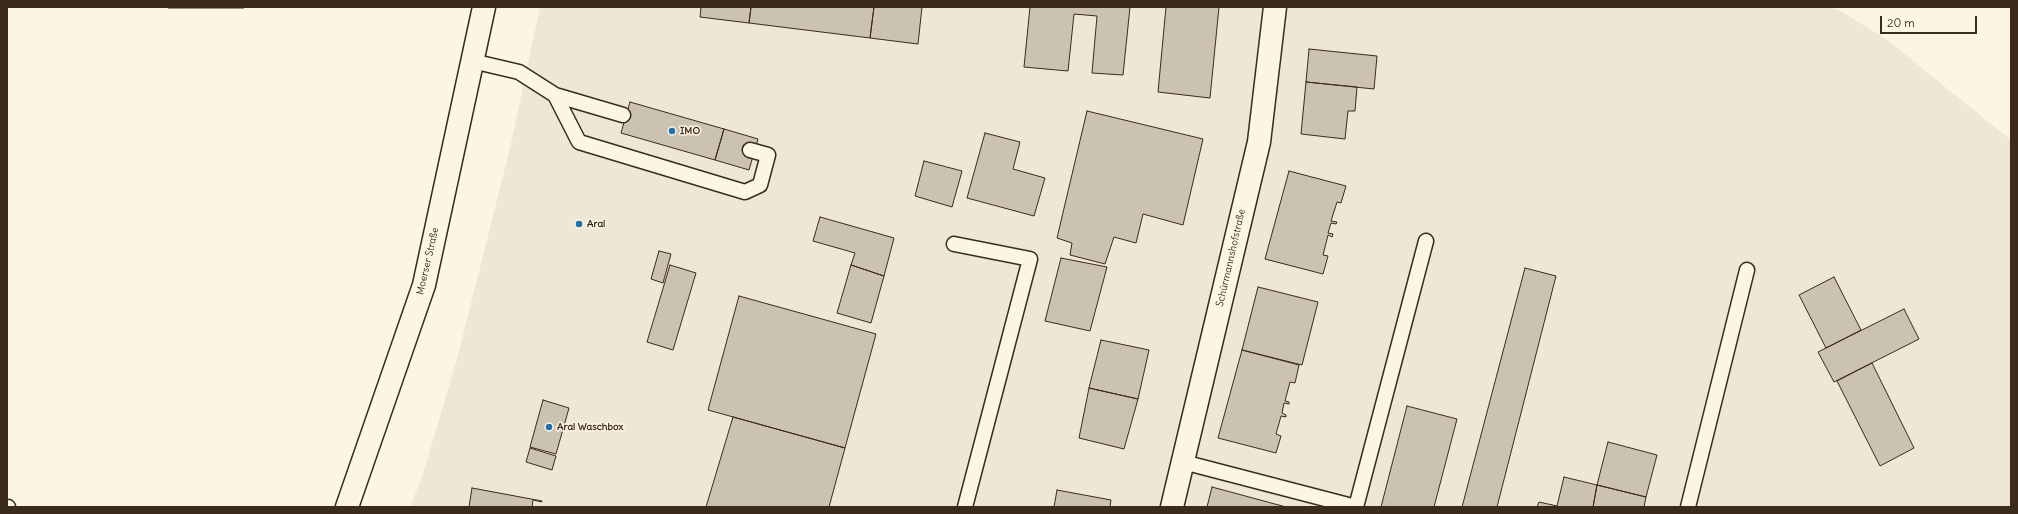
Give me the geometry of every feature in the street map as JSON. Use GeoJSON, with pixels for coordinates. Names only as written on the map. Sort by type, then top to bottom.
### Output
{"type":"FeatureCollection","features":[{"type":"Feature","properties":{"kind":"street","name":"Moerser Straße"},"geometry":{"type":"LineString","coordinates":[[347,507],[424,285],[484,7]]}},
{"type":"Feature","properties":{"kind":"street","name":"Schürmannshofstraße"},"geometry":{"type":"LineString","coordinates":[[1172,507],[1259,142],[1275,7]]}},
{"type":"Feature","properties":{"kind":"lane"},"geometry":{"type":"LineString","coordinates":[[472,61],[519,72],[555,95],[623,115]]}},
{"type":"Feature","properties":{"kind":"lane"},"geometry":{"type":"LineString","coordinates":[[555,95],[579,142],[745,192],[760,185],[768,155],[750,150]]}},
{"type":"Feature","properties":{"kind":"lane"},"geometry":{"type":"LineString","coordinates":[[1183,462],[1356,507],[1426,241]]}},
{"type":"Feature","properties":{"kind":"lane"},"geometry":{"type":"LineString","coordinates":[[954,244],[1030,259],[965,507]]}},
{"type":"Feature","properties":{"kind":"lane"},"geometry":{"type":"LineString","coordinates":[[1688,507],[1747,270]]}},
{"type":"Feature","properties":{"kind":"shaded area"},"geometry":{"type":"Polygon","coordinates":[[[540,7],[1827,7],[1839,10],[1886,39],[2011,140],[2011,507],[410,507],[422,477],[457,359],[510,148],[540,7]]]}},
{"type":"Feature","properties":{"kind":"building"},"geometry":{"type":"Polygon","coordinates":[[[244,7],[244,8],[168,8],[244,7]]]}},
{"type":"Feature","properties":{"kind":"building"},"geometry":{"type":"Polygon","coordinates":[[[701,7],[751,7],[749,23],[700,17],[701,7]]]}},
{"type":"Feature","properties":{"kind":"building"},"geometry":{"type":"Polygon","coordinates":[[[751,7],[874,7],[870,38],[749,23],[751,7]]]}},
{"type":"Feature","properties":{"kind":"building"},"geometry":{"type":"Polygon","coordinates":[[[874,7],[922,7],[918,44],[870,38],[874,7]]]}},
{"type":"Feature","properties":{"kind":"building"},"geometry":{"type":"Polygon","coordinates":[[[1030,7],[1130,7],[1123,75],[1092,73],[1097,16],[1074,14],[1068,71],[1024,67],[1030,7]]]}},
{"type":"Feature","properties":{"kind":"building"},"geometry":{"type":"Polygon","coordinates":[[[1166,7],[1219,7],[1210,98],[1158,92],[1166,7]]]}},
{"type":"Feature","properties":{"kind":"building"},"geometry":{"type":"Polygon","coordinates":[[[1309,49],[1377,56],[1374,89],[1306,82],[1309,49]]]}},
{"type":"Feature","properties":{"kind":"building"},"geometry":{"type":"Polygon","coordinates":[[[1306,82],[1357,87],[1355,111],[1348,111],[1345,139],[1301,134],[1306,82]]]}},
{"type":"Feature","properties":{"kind":"building","name":"IMO"},"geometry":{"type":"Polygon","coordinates":[[[630,102],[724,129],[715,160],[621,133],[630,102]]]}},
{"type":"Feature","properties":{"kind":"building"},"geometry":{"type":"Polygon","coordinates":[[[1087,111],[1203,139],[1183,225],[1143,214],[1136,243],[1114,237],[1105,264],[1070,255],[1072,243],[1057,238],[1087,111]]]}},
{"type":"Feature","properties":{"kind":"building"},"geometry":{"type":"Polygon","coordinates":[[[724,129],[758,139],[749,170],[715,160],[724,129]]]}},
{"type":"Feature","properties":{"kind":"building"},"geometry":{"type":"Polygon","coordinates":[[[985,133],[1020,142],[1013,169],[1045,178],[1034,216],[967,198],[985,133]]]}},
{"type":"Feature","properties":{"kind":"building"},"geometry":{"type":"Polygon","coordinates":[[[924,161],[962,171],[952,207],[915,196],[924,161]]]}},
{"type":"Feature","properties":{"kind":"building"},"geometry":{"type":"Polygon","coordinates":[[[1289,171],[1346,186],[1341,203],[1337,202],[1331,221],[1337,222],[1336,224],[1331,223],[1328,233],[1333,234],[1332,237],[1328,235],[1323,255],[1328,256],[1323,274],[1265,259],[1289,171]]]}},
{"type":"Feature","properties":{"kind":"building"},"geometry":{"type":"Polygon","coordinates":[[[820,217],[894,238],[884,276],[851,265],[855,253],[813,241],[820,217]]]}},
{"type":"Feature","properties":{"kind":"building"},"geometry":{"type":"Polygon","coordinates":[[[659,251],[671,254],[663,283],[651,279],[659,251]]]}},
{"type":"Feature","properties":{"kind":"building"},"geometry":{"type":"Polygon","coordinates":[[[1061,258],[1107,267],[1090,331],[1045,321],[1061,258]]]}},
{"type":"Feature","properties":{"kind":"building"},"geometry":{"type":"Polygon","coordinates":[[[670,265],[696,273],[673,350],[647,342],[670,265]]]}},
{"type":"Feature","properties":{"kind":"building"},"geometry":{"type":"Polygon","coordinates":[[[851,265],[884,276],[871,323],[837,313],[851,265]]]}},
{"type":"Feature","properties":{"kind":"building"},"geometry":{"type":"Polygon","coordinates":[[[1525,268],[1556,276],[1497,507],[1462,507],[1525,268]]]}},
{"type":"Feature","properties":{"kind":"building"},"geometry":{"type":"Polygon","coordinates":[[[1834,277],[1861,330],[1826,348],[1799,295],[1834,277]]]}},
{"type":"Feature","properties":{"kind":"building"},"geometry":{"type":"Polygon","coordinates":[[[1258,287],[1318,302],[1302,365],[1242,350],[1258,287]]]}},
{"type":"Feature","properties":{"kind":"building"},"geometry":{"type":"Polygon","coordinates":[[[739,296],[876,334],[845,448],[708,410],[739,296]]]}},
{"type":"Feature","properties":{"kind":"building"},"geometry":{"type":"Polygon","coordinates":[[[1904,309],[1919,339],[1834,382],[1818,352],[1904,309]]]}},
{"type":"Feature","properties":{"kind":"building"},"geometry":{"type":"Polygon","coordinates":[[[1101,340],[1149,350],[1138,399],[1089,388],[1101,340]]]}},
{"type":"Feature","properties":{"kind":"building"},"geometry":{"type":"Polygon","coordinates":[[[1242,350],[1299,365],[1295,383],[1290,382],[1285,401],[1289,402],[1289,404],[1284,403],[1282,413],[1286,415],[1286,417],[1281,416],[1276,434],[1281,436],[1276,453],[1218,438],[1242,350]]]}},
{"type":"Feature","properties":{"kind":"building"},"geometry":{"type":"Polygon","coordinates":[[[1872,363],[1914,448],[1880,466],[1837,381],[1872,363]]]}},
{"type":"Feature","properties":{"kind":"building"},"geometry":{"type":"Polygon","coordinates":[[[1089,388],[1138,399],[1124,449],[1079,438],[1089,388]]]}},
{"type":"Feature","properties":{"kind":"building","name":"Aral Waschbox"},"geometry":{"type":"Polygon","coordinates":[[[543,400],[569,408],[556,454],[530,447],[543,400]]]}},
{"type":"Feature","properties":{"kind":"building"},"geometry":{"type":"Polygon","coordinates":[[[1407,406],[1457,419],[1434,507],[1381,507],[1407,406]]]}},
{"type":"Feature","properties":{"kind":"building"},"geometry":{"type":"Polygon","coordinates":[[[733,417],[845,448],[829,507],[706,507],[733,417]]]}},
{"type":"Feature","properties":{"kind":"building"},"geometry":{"type":"Polygon","coordinates":[[[1608,442],[1657,455],[1646,497],[1597,485],[1608,442]]]}},
{"type":"Feature","properties":{"kind":"building"},"geometry":{"type":"Polygon","coordinates":[[[530,448],[556,456],[552,470],[526,462],[530,448]]]}},
{"type":"Feature","properties":{"kind":"building"},"geometry":{"type":"Polygon","coordinates":[[[1564,477],[1597,485],[1593,507],[1537,507],[1539,502],[1557,506],[1564,477]]]}},
{"type":"Feature","properties":{"kind":"building"},"geometry":{"type":"Polygon","coordinates":[[[1597,485],[1646,497],[1644,507],[1593,507],[1597,485]]]}},
{"type":"Feature","properties":{"kind":"building"},"geometry":{"type":"Polygon","coordinates":[[[1212,487],[1286,507],[1207,507],[1212,487]]]}},
{"type":"Feature","properties":{"kind":"building"},"geometry":{"type":"Polygon","coordinates":[[[472,488],[542,501],[542,502],[533,500],[532,507],[469,507],[472,488]]]}},
{"type":"Feature","properties":{"kind":"building"},"geometry":{"type":"Polygon","coordinates":[[[1057,490],[1111,500],[1110,507],[1054,507],[1057,490]]]}},
{"type":"Feature","properties":{"kind":"place","name":"IMO"},"geometry":{"type":"Point","coordinates":[672,131]}},
{"type":"Feature","properties":{"kind":"place","name":"Aral"},"geometry":{"type":"Point","coordinates":[579,224]}},
{"type":"Feature","properties":{"kind":"place","name":"Aral Waschbox"},"geometry":{"type":"Point","coordinates":[549,427]}}]}
